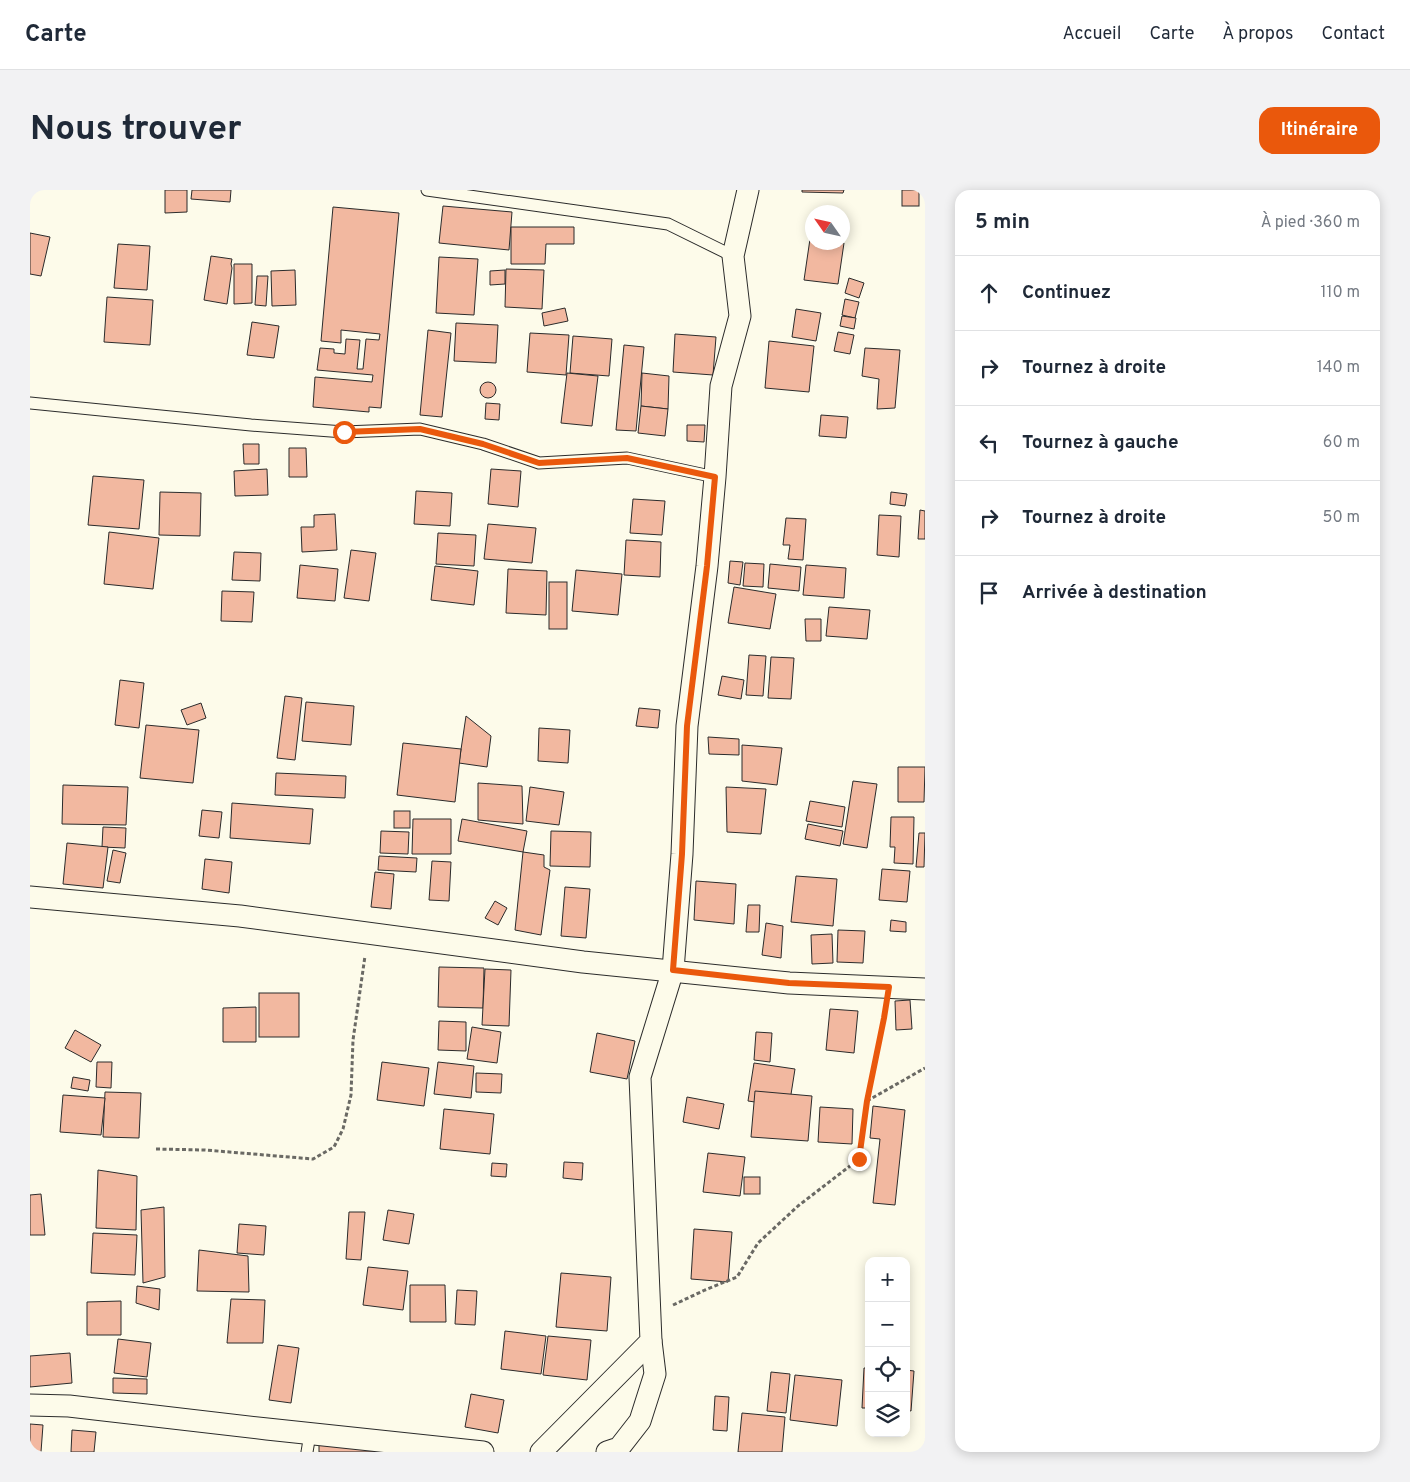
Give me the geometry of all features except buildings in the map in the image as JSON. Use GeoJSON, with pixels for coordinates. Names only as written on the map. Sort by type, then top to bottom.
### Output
{"type":"FeatureCollection","features":[{"type":"Feature","properties":{"kind":"street"},"geometry":{"type":"LineString","coordinates":[[607,1452],[619,1448],[640,1420],[655,1374],[651,1341],[640,1077],[673,970],[682,854],[687,726],[707,566],[715,477],[720,386],[740,316],[733,256],[748,190]]}},
{"type":"Feature","properties":{"kind":"street"},"geometry":{"type":"LineString","coordinates":[[30,898],[240,916],[583,962],[789,983],[925,989]]}},
{"type":"Feature","properties":{"kind":"street"},"geometry":{"type":"LineString","coordinates":[[541,1452],[651,1341]]}},
{"type":"Feature","properties":{"kind":"street"},"geometry":{"type":"LineString","coordinates":[[30,1405],[70,1406],[309,1443],[483,1452]]}},
{"type":"Feature","properties":{"kind":"lane"},"geometry":{"type":"LineString","coordinates":[[427,190],[668,224],[733,256]]}},
{"type":"Feature","properties":{"kind":"lane"},"geometry":{"type":"LineString","coordinates":[[30,403],[251,425],[344,432],[420,429],[483,444],[539,463],[627,458],[715,477]]}},
{"type":"Feature","properties":{"kind":"path"},"geometry":{"type":"LineString","coordinates":[[156,1149],[205,1150],[313,1159],[334,1147],[343,1129],[351,1095],[352,1040],[368,933]]}},
{"type":"Feature","properties":{"kind":"path"},"geometry":{"type":"LineString","coordinates":[[650,1316],[738,1277],[758,1243],[798,1206],[859,1159],[867,1101],[889,987]]}},
{"type":"Feature","properties":{"kind":"path"},"geometry":{"type":"LineString","coordinates":[[867,1101],[925,1068]]}},
{"type":"Feature","properties":{"kind":"route"},"geometry":{"type":"LineString","coordinates":[[344,432],[420,429],[483,444],[539,463],[627,458],[715,477],[707,566],[687,726],[682,854],[673,970],[789,983],[889,987],[867,1101],[859,1159]]}}]}
